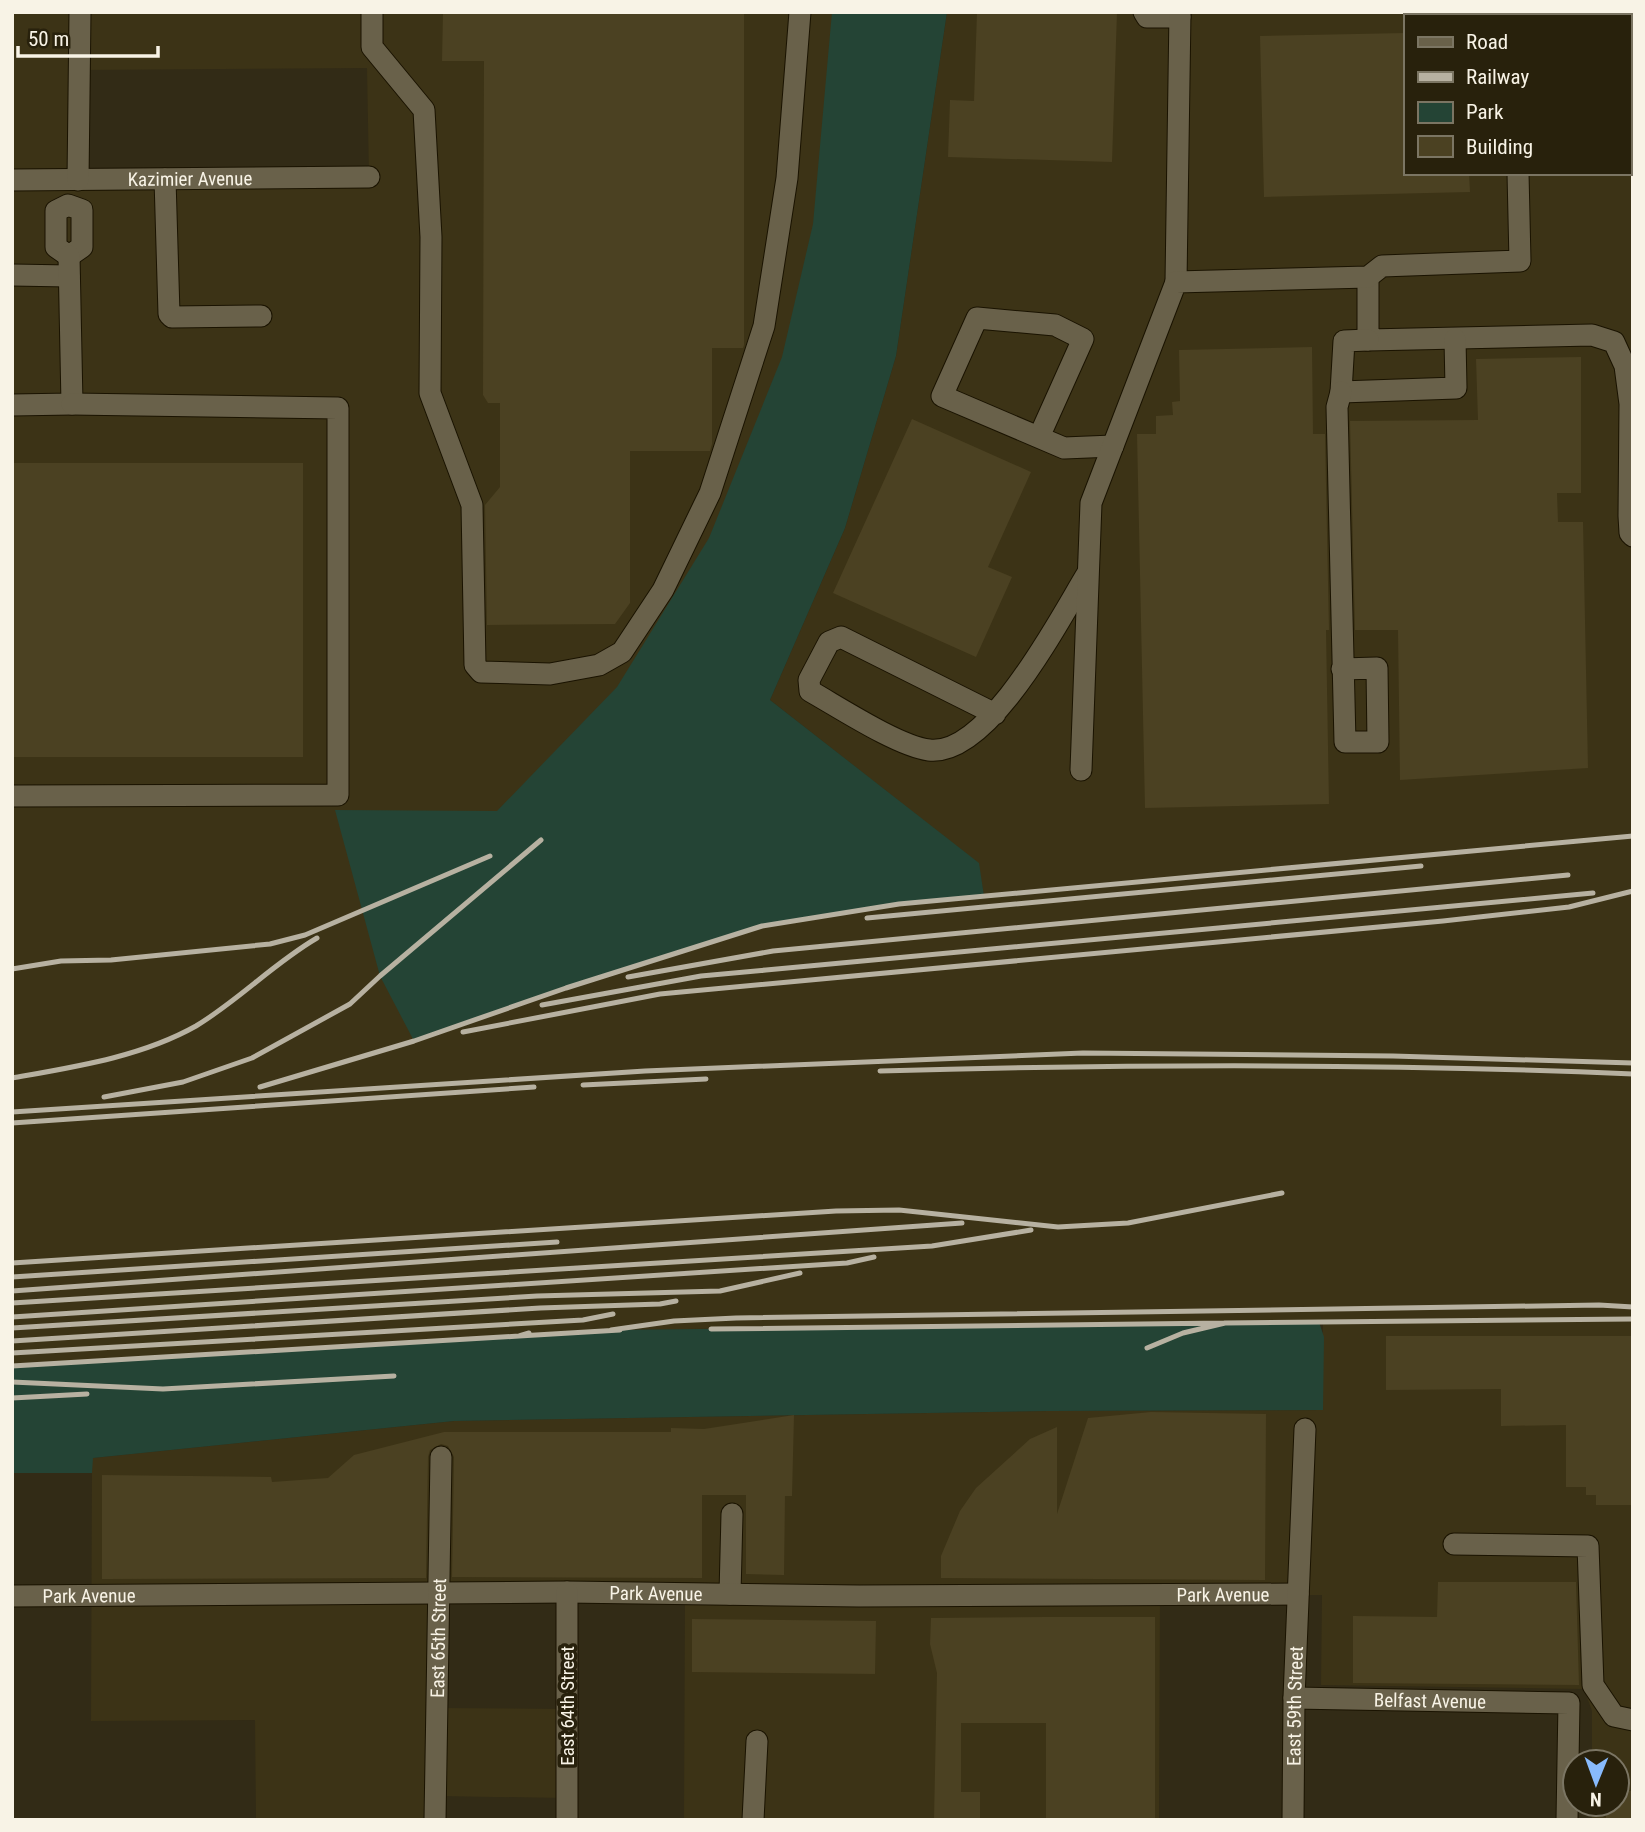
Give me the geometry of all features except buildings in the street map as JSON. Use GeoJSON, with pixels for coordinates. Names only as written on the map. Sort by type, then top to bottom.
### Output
{"type":"FeatureCollection","features":[{"type":"Feature","properties":{"kind":"street"},"geometry":{"type":"LineString","coordinates":[[72,404],[69,266],[56,247],[56,211],[68,205],[73,180],[80,12]]}},
{"type":"Feature","properties":{"kind":"street"},"geometry":{"type":"LineString","coordinates":[[372,12],[372,47],[424,110],[431,236],[430,393],[472,505],[475,665],[481,673],[550,674],[599,666],[622,652],[663,590],[710,492],[764,326],[787,178],[800,12]]}},
{"type":"Feature","properties":{"kind":"street"},"geometry":{"type":"LineString","coordinates":[[1081,770],[1091,503],[1176,282],[1180,15],[1147,17],[1144,12]]}},
{"type":"Feature","properties":{"kind":"street"},"geometry":{"type":"LineString","coordinates":[[1176,282],[1368,277],[1382,266],[1520,261],[1518,175]]}},
{"type":"Feature","properties":{"kind":"street","name":"Kazimier Avenue"},"geometry":{"type":"LineString","coordinates":[[12,180],[369,177]]}},
{"type":"Feature","properties":{"kind":"street"},"geometry":{"type":"LineString","coordinates":[[165,179],[169,314],[172,317],[261,316]]}},
{"type":"Feature","properties":{"kind":"street"},"geometry":{"type":"LineString","coordinates":[[12,275],[69,266]]}},
{"type":"Feature","properties":{"kind":"street"},"geometry":{"type":"LineString","coordinates":[[1368,277],[1368,340]]}},
{"type":"Feature","properties":{"kind":"street"},"geometry":{"type":"LineString","coordinates":[[1039,437],[1083,339],[1055,325],[977,318],[943,396],[1063,448],[1113,446]]}},
{"type":"Feature","properties":{"kind":"street"},"geometry":{"type":"LineString","coordinates":[[1342,669],[1337,407],[1341,392],[1344,341],[1592,335],[1614,342],[1625,366],[1630,404],[1629,516],[1630,533],[1633,536]]}},
{"type":"Feature","properties":{"kind":"street"},"geometry":{"type":"LineString","coordinates":[[1341,392],[1456,388],[1455,339]]}},
{"type":"Feature","properties":{"kind":"street"},"geometry":{"type":"LineString","coordinates":[[12,405],[338,408],[338,795],[12,796]]}},
{"type":"Feature","properties":{"kind":"street"},"geometry":{"type":"LineString","coordinates":[[995,714],[841,637],[829,642],[809,680],[810,691],[905,743],[931,750],[957,746],[995,714],[1016,688],[1088,572]]}},
{"type":"Feature","properties":{"kind":"street","name":"East 59th Street"},"geometry":{"type":"LineString","coordinates":[[1293,1820],[1294,1698],[1305,1429]]}},
{"type":"Feature","properties":{"kind":"street","name":"East 65th Street"},"geometry":{"type":"LineString","coordinates":[[435,1820],[440,1457]]}},
{"type":"Feature","properties":{"kind":"street"},"geometry":{"type":"LineString","coordinates":[[730,1594],[732,1514]]}},
{"type":"Feature","properties":{"kind":"street"},"geometry":{"type":"LineString","coordinates":[[1454,1544],[1588,1546],[1593,1685],[1614,1716],[1633,1720]]}},
{"type":"Feature","properties":{"kind":"street","name":"Park Avenue"},"geometry":{"type":"LineString","coordinates":[[12,1597],[567,1592],[859,1597],[1298,1594]]}},
{"type":"Feature","properties":{"kind":"street","name":"East 64th Street"},"geometry":{"type":"LineString","coordinates":[[567,1592],[567,1820]]}},
{"type":"Feature","properties":{"kind":"street","name":"Belfast Avenue"},"geometry":{"type":"LineString","coordinates":[[1294,1698],[1569,1703],[1567,1820]]}},
{"type":"Feature","properties":{"kind":"street"},"geometry":{"type":"LineString","coordinates":[[753,1820],[757,1741]]}},
{"type":"Feature","properties":{"kind":"shaded area"},"geometry":{"type":"Polygon","coordinates":[[[12,12],[881,12],[850,284],[494,1013],[762,926],[899,904],[984,896],[978,863],[770,700],[845,528],[896,356],[947,12],[1591,12],[1404,14],[1404,175],[1631,175],[1631,144],[1633,150],[1633,1820],[1592,1820],[1631,1818],[1631,1748],[1592,1748],[1592,1711],[1584,1689],[1321,1685],[1322,1595],[1160,1595],[1159,1820],[684,1820],[685,1594],[437,1595],[436,1708],[567,1709],[567,1798],[436,1796],[435,1820],[256,1820],[255,1720],[91,1721],[92,1458],[454,1421],[1048,1411],[1323,1410],[1323,1322],[611,1330],[12,1366],[12,12]],[[367,68],[80,70],[78,180],[369,177],[367,68]]]}},
{"type":"Feature","properties":{"kind":"green space"},"geometry":{"type":"Polygon","coordinates":[[[832,12],[947,12],[896,356],[845,528],[770,700],[979,863],[984,896],[899,904],[762,926],[566,988],[414,1041],[380,976],[335,810],[497,811],[617,687],[709,538],[782,357],[813,224],[832,12]]]}},
{"type":"Feature","properties":{"kind":"green space"},"geometry":{"type":"Polygon","coordinates":[[[1319,1322],[1324,1337],[1323,1410],[1048,1411],[454,1421],[93,1458],[92,1473],[12,1473],[12,1366],[611,1330],[1319,1322]]]}},
{"type":"Feature","properties":{"kind":"railway"},"geometry":{"type":"LineString","coordinates":[[260,1087],[414,1041],[566,988],[762,926],[899,904],[1633,836]]}},
{"type":"Feature","properties":{"kind":"railway"},"geometry":{"type":"LineString","coordinates":[[104,1097],[183,1082],[252,1058],[350,1004],[541,840]]}},
{"type":"Feature","properties":{"kind":"railway"},"geometry":{"type":"LineString","coordinates":[[12,969],[61,961],[111,960],[270,944],[305,935],[490,856]]}},
{"type":"Feature","properties":{"kind":"railway"},"geometry":{"type":"LineString","coordinates":[[867,918],[1421,866]]}},
{"type":"Feature","properties":{"kind":"railway"},"geometry":{"type":"LineString","coordinates":[[628,977],[773,951],[1568,875]]}},
{"type":"Feature","properties":{"kind":"railway"},"geometry":{"type":"LineString","coordinates":[[463,1032],[660,994],[1443,921],[1569,907],[1633,891]]}},
{"type":"Feature","properties":{"kind":"railway"},"geometry":{"type":"LineString","coordinates":[[542,1005],[701,976],[1593,893]]}},
{"type":"Feature","properties":{"kind":"railway"},"geometry":{"type":"LineString","coordinates":[[12,1078],[107,1060],[175,1037],[212,1016],[317,938]]}},
{"type":"Feature","properties":{"kind":"railway"},"geometry":{"type":"LineString","coordinates":[[12,1112],[645,1071],[1083,1053],[1393,1056],[1633,1063]]}},
{"type":"Feature","properties":{"kind":"railway"},"geometry":{"type":"LineString","coordinates":[[880,1071],[1256,1066],[1633,1074]]}},
{"type":"Feature","properties":{"kind":"railway"},"geometry":{"type":"LineString","coordinates":[[583,1085],[706,1079]]}},
{"type":"Feature","properties":{"kind":"railway"},"geometry":{"type":"LineString","coordinates":[[12,1123],[534,1087]]}},
{"type":"Feature","properties":{"kind":"railway"},"geometry":{"type":"LineString","coordinates":[[12,1263],[836,1211],[899,1210],[1058,1227],[1128,1223],[1282,1193]]}},
{"type":"Feature","properties":{"kind":"railway"},"geometry":{"type":"LineString","coordinates":[[12,1291],[962,1223]]}},
{"type":"Feature","properties":{"kind":"railway"},"geometry":{"type":"LineString","coordinates":[[12,1303],[932,1246],[1031,1230]]}},
{"type":"Feature","properties":{"kind":"railway"},"geometry":{"type":"LineString","coordinates":[[12,1277],[557,1242]]}},
{"type":"Feature","properties":{"kind":"railway"},"geometry":{"type":"LineString","coordinates":[[12,1317],[847,1263],[874,1257]]}},
{"type":"Feature","properties":{"kind":"railway"},"geometry":{"type":"LineString","coordinates":[[12,1328],[537,1296],[720,1291],[800,1273]]}},
{"type":"Feature","properties":{"kind":"railway"},"geometry":{"type":"LineString","coordinates":[[12,1341],[676,1301]]}},
{"type":"Feature","properties":{"kind":"railway"},"geometry":{"type":"LineString","coordinates":[[611,1330],[674,1321],[736,1318],[1599,1305],[1633,1307]]}},
{"type":"Feature","properties":{"kind":"railway"},"geometry":{"type":"LineString","coordinates":[[12,1353],[583,1320],[613,1314]]}},
{"type":"Feature","properties":{"kind":"railway"},"geometry":{"type":"LineString","coordinates":[[1147,1348],[1183,1333],[1225,1323],[1633,1319]]}},
{"type":"Feature","properties":{"kind":"railway"},"geometry":{"type":"LineString","coordinates":[[711,1329],[1225,1323]]}},
{"type":"Feature","properties":{"kind":"railway"},"geometry":{"type":"LineString","coordinates":[[519,1336],[620,1330]]}},
{"type":"Feature","properties":{"kind":"railway"},"geometry":{"type":"LineString","coordinates":[[12,1366],[519,1336],[529,1333]]}},
{"type":"Feature","properties":{"kind":"railway"},"geometry":{"type":"LineString","coordinates":[[12,1382],[163,1389],[394,1376]]}},
{"type":"Feature","properties":{"kind":"railway"},"geometry":{"type":"LineString","coordinates":[[12,1398],[87,1394]]}}]}
